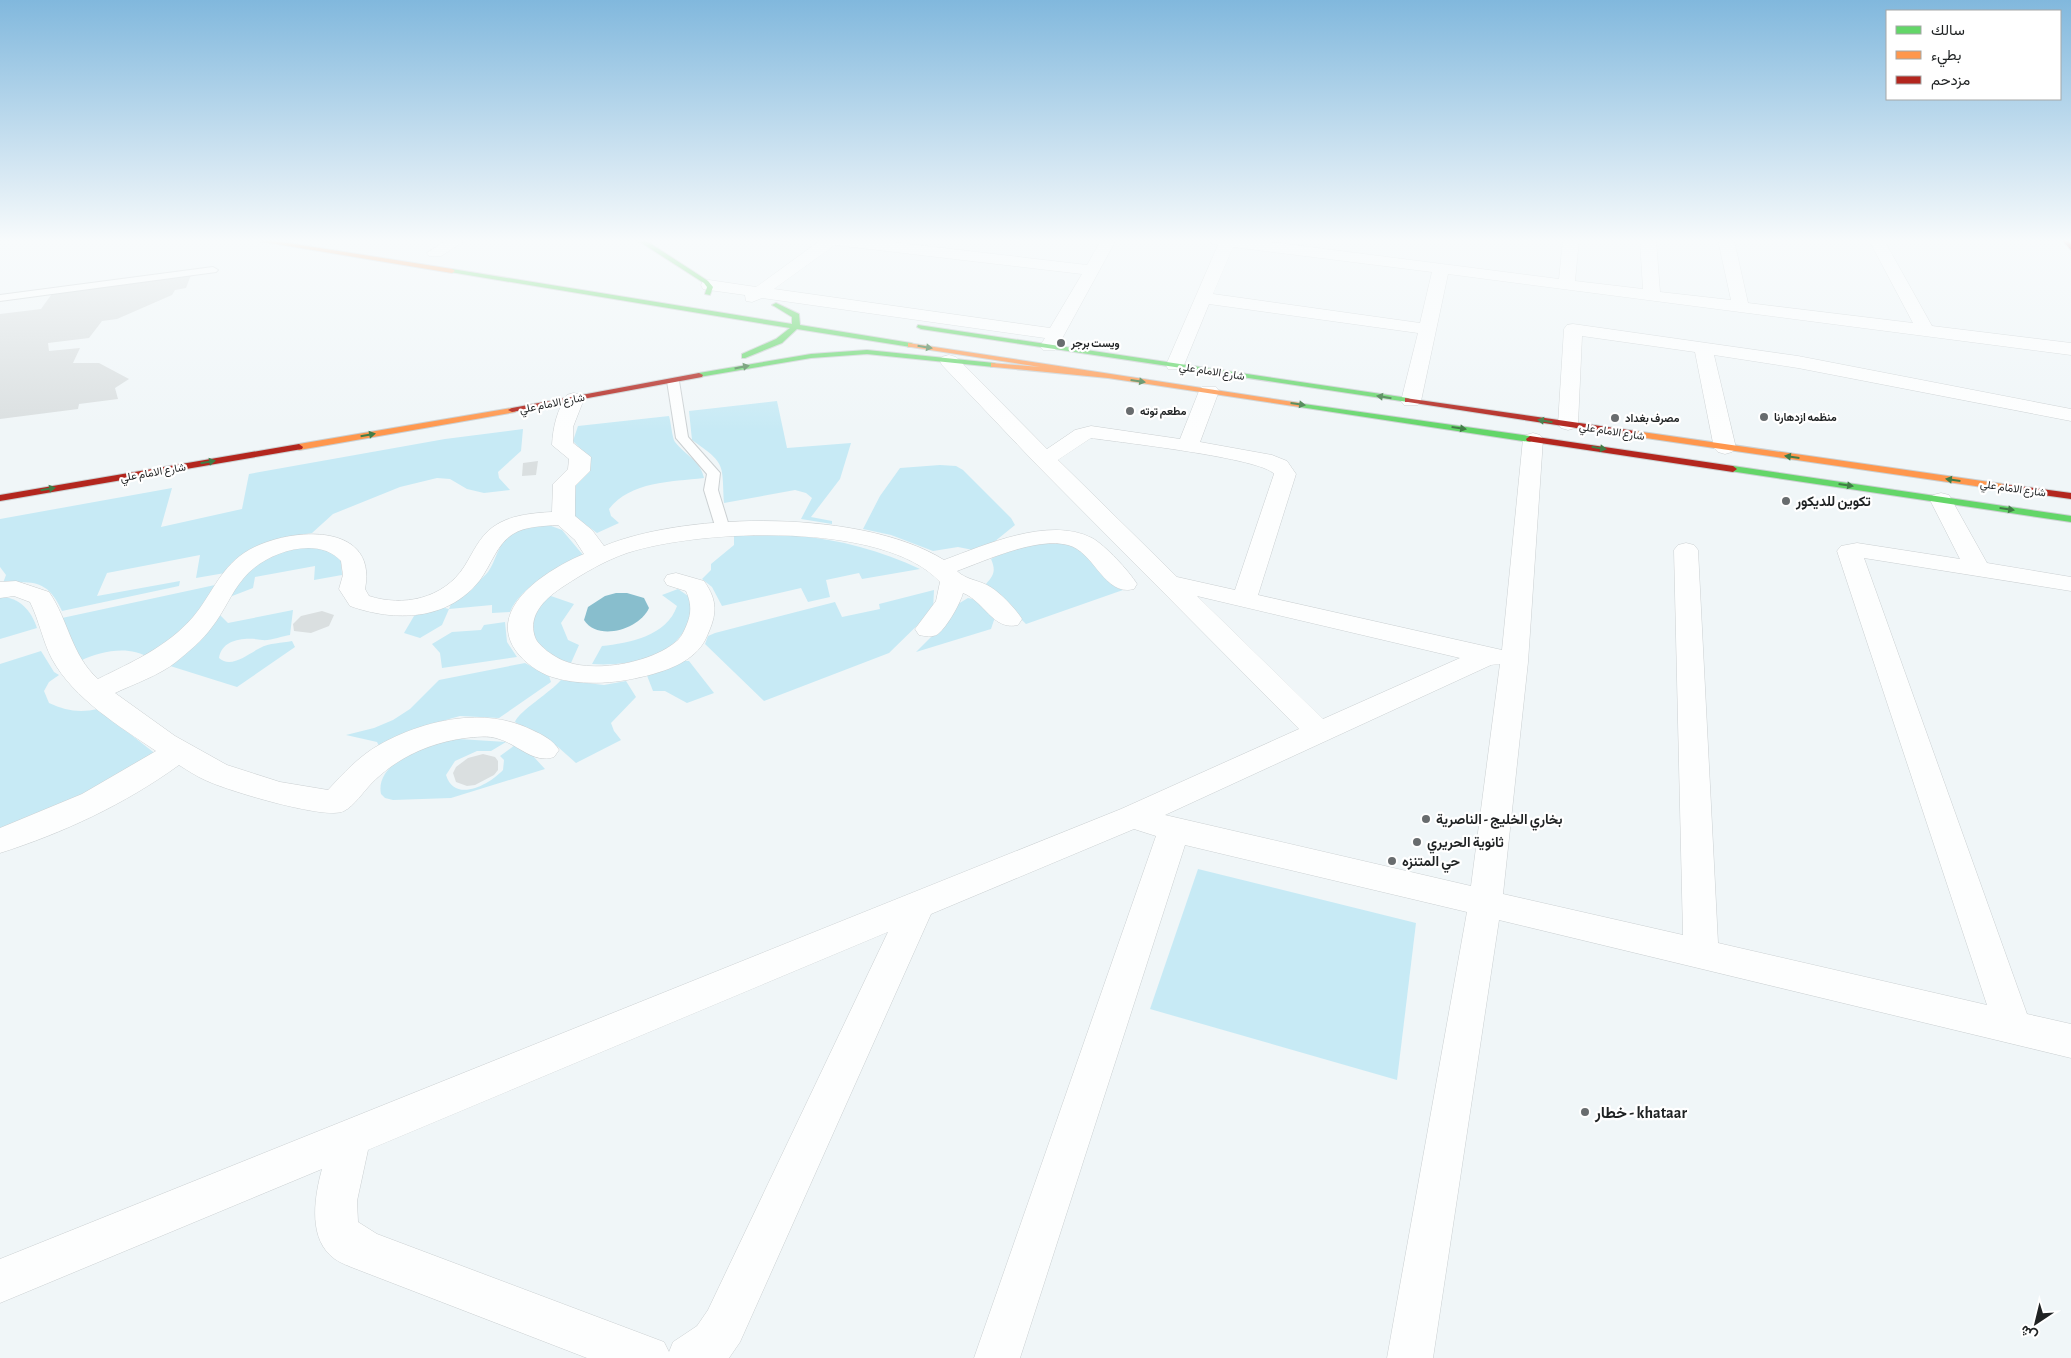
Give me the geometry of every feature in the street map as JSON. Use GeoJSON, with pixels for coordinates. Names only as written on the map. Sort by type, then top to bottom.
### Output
{"type":"FeatureCollection","features":[{"type":"Feature","properties":{"kind":"main road","name":"شارع الامام علي"},"geometry":{"type":"LineString","coordinates":[[654,303],[1106,376],[2071,519]]}},
{"type":"Feature","properties":{"kind":"main road","name":"شارع الامام علي"},"geometry":{"type":"LineString","coordinates":[[772,303],[1052,340],[1175,365],[1725,448],[2071,496]]}},
{"type":"Feature","properties":{"kind":"main road"},"geometry":{"type":"LineString","coordinates":[[574,399],[669,373],[714,365],[746,355],[779,341],[796,326],[796,316],[776,305]]}},
{"type":"Feature","properties":{"kind":"main road"},"geometry":{"type":"LineString","coordinates":[[885,326],[878,330],[876,334],[893,341]]}},
{"type":"Feature","properties":{"kind":"main road","name":"شارع الامام علي"},"geometry":{"type":"LineString","coordinates":[[0,498],[574,399],[768,362],[849,352],[885,353],[1106,376]]}},
{"type":"Feature","properties":{"kind":"street"},"geometry":{"type":"LineString","coordinates":[[803,303],[1052,340],[1072,303]]}},
{"type":"Feature","properties":{"kind":"street"},"geometry":{"type":"LineString","coordinates":[[1175,365],[1201,303]]}},
{"type":"Feature","properties":{"kind":"street"},"geometry":{"type":"LineString","coordinates":[[1242,303],[1427,329]]}},
{"type":"Feature","properties":{"kind":"street"},"geometry":{"type":"LineString","coordinates":[[1411,401],[1433,303]]}},
{"type":"Feature","properties":{"kind":"street"},"geometry":{"type":"LineString","coordinates":[[1704,303],[2071,349]]}},
{"type":"Feature","properties":{"kind":"street"},"geometry":{"type":"LineString","coordinates":[[1740,303],[1741,308]]}},
{"type":"Feature","properties":{"kind":"street"},"geometry":{"type":"LineString","coordinates":[[1910,303],[1926,332]]}},
{"type":"Feature","properties":{"kind":"street"},"geometry":{"type":"LineString","coordinates":[[1568,424],[1574,329],[1798,362],[2071,415]]}},
{"type":"Feature","properties":{"kind":"street"},"geometry":{"type":"LineString","coordinates":[[1702,347],[1725,448]]}},
{"type":"Feature","properties":{"kind":"street"},"geometry":{"type":"LineString","coordinates":[[949,361],[1044,460],[1172,583],[1319,732]]}},
{"type":"Feature","properties":{"kind":"street"},"geometry":{"type":"LineString","coordinates":[[1188,446],[1209,391]]}},
{"type":"Feature","properties":{"kind":"street"},"geometry":{"type":"LineString","coordinates":[[563,518],[564,484],[579,471],[580,464],[580,457],[563,445],[563,427],[574,399]]}},
{"type":"Feature","properties":{"kind":"street"},"geometry":{"type":"LineString","coordinates":[[1044,460],[1082,434],[1091,432],[1188,446],[1264,460],[1279,466],[1285,474],[1244,600]]}},
{"type":"Feature","properties":{"kind":"street"},"geometry":{"type":"LineString","coordinates":[[1410,1358],[1485,904],[1501,659],[1533,439]]}},
{"type":"Feature","properties":{"kind":"street"},"geometry":{"type":"LineString","coordinates":[[1941,500],[1978,570]]}},
{"type":"Feature","properties":{"kind":"street"},"geometry":{"type":"LineString","coordinates":[[95,692],[165,657],[202,623],[234,573],[254,558],[284,544],[311,541],[332,543],[344,550],[354,560],[355,575],[352,589],[359,601],[390,611],[413,609],[437,602],[470,575],[491,542],[504,529],[540,520],[563,518],[584,535],[594,548],[597,557]]}},
{"type":"Feature","properties":{"kind":"street"},"geometry":{"type":"LineString","coordinates":[[676,580],[695,586],[704,604],[701,622],[690,644],[662,660],[631,673],[594,675],[561,671],[534,655],[521,637],[523,610],[536,595],[564,573],[597,557],[671,535],[723,529],[792,529],[839,533],[885,544],[913,554],[948,575],[980,590],[1009,619]]}},
{"type":"Feature","properties":{"kind":"street"},"geometry":{"type":"LineString","coordinates":[[948,575],[1022,542],[1063,538],[1084,543],[1125,584]]}},
{"type":"Feature","properties":{"kind":"street"},"geometry":{"type":"LineString","coordinates":[[1686,550],[1701,954]]}},
{"type":"Feature","properties":{"kind":"street"},"geometry":{"type":"LineString","coordinates":[[2013,1028],[1849,551],[1857,550],[2071,584]]}},
{"type":"Feature","properties":{"kind":"street"},"geometry":{"type":"LineString","coordinates":[[928,630],[948,602],[948,575]]}},
{"type":"Feature","properties":{"kind":"street"},"geometry":{"type":"LineString","coordinates":[[1172,583],[1501,659]]}},
{"type":"Feature","properties":{"kind":"street"},"geometry":{"type":"LineString","coordinates":[[0,590],[16,588],[40,598],[52,621],[65,658],[80,678],[95,692],[178,750],[216,772],[280,793],[334,803],[379,758],[418,739],[455,730],[491,727],[521,736],[544,750]]}},
{"type":"Feature","properties":{"kind":"street"},"geometry":{"type":"LineString","coordinates":[[0,1281],[1132,817],[1319,732],[1501,659]]}},
{"type":"Feature","properties":{"kind":"street"},"geometry":{"type":"LineString","coordinates":[[0,841],[82,809],[117,792],[178,750]]}},
{"type":"Feature","properties":{"kind":"street"},"geometry":{"type":"LineString","coordinates":[[1132,817],[1174,830],[2071,1041]]}},
{"type":"Feature","properties":{"kind":"street"},"geometry":{"type":"LineString","coordinates":[[997,1358],[1174,830]]}},
{"type":"Feature","properties":{"kind":"street"},"geometry":{"type":"LineString","coordinates":[[689,1358],[713,1342],[724,1326],[919,903]]}},
{"type":"Feature","properties":{"kind":"street"},"geometry":{"type":"LineString","coordinates":[[350,1138],[336,1202],[336,1220],[341,1234],[352,1244],[366,1252],[648,1358]]}},
{"type":"Feature","properties":{"kind":"lane"},"geometry":{"type":"LineString","coordinates":[[673,381],[682,438],[714,473],[711,490],[723,529]]}},
{"type":"Feature","properties":{"kind":"shaded area"},"geometry":{"type":"Polygon","coordinates":[[[777,401],[787,448],[851,443],[840,479],[811,517],[832,521],[832,524],[801,519],[812,498],[806,493],[795,490],[724,503],[722,472],[717,460],[692,440],[689,411],[777,401]]]}},
{"type":"Feature","properties":{"kind":"shaded area"},"geometry":{"type":"Polygon","coordinates":[[[669,416],[675,442],[696,462],[704,478],[652,484],[628,493],[609,509],[611,516],[619,523],[597,533],[574,516],[576,483],[588,471],[591,464],[589,458],[573,441],[578,426],[669,416]]]}},
{"type":"Feature","properties":{"kind":"shaded area"},"geometry":{"type":"Polygon","coordinates":[[[523,429],[521,451],[498,472],[499,478],[510,490],[484,493],[467,489],[450,479],[437,478],[400,487],[333,514],[312,533],[292,536],[225,573],[196,578],[200,555],[107,573],[97,596],[180,581],[179,586],[62,611],[51,593],[39,585],[23,582],[3,583],[6,575],[0,567],[0,519],[172,488],[161,527],[242,509],[249,474],[445,439],[523,429]]]}},
{"type":"Feature","properties":{"kind":"shaded area"},"geometry":{"type":"Polygon","coordinates":[[[940,465],[956,466],[963,470],[1011,518],[1015,525],[994,542],[973,550],[958,547],[933,551],[891,535],[863,529],[880,496],[900,468],[940,465]]]}},
{"type":"Feature","properties":{"kind":"shaded area"},"geometry":{"type":"Polygon","coordinates":[[[546,524],[562,530],[583,555],[532,586],[515,602],[510,612],[492,613],[492,605],[449,609],[456,597],[488,572],[506,538],[516,530],[546,524]]]}},
{"type":"Feature","properties":{"kind":"shaded area"},"geometry":{"type":"Polygon","coordinates":[[[734,535],[789,535],[829,540],[875,551],[920,569],[862,579],[859,573],[826,580],[830,597],[808,602],[801,588],[722,606],[712,587],[702,579],[711,570],[711,564],[734,545],[734,535]]]}},
{"type":"Feature","properties":{"kind":"shaded area"},"geometry":{"type":"Polygon","coordinates":[[[1056,542],[1077,547],[1123,590],[1026,624],[986,584],[993,573],[991,559],[1023,547],[1056,542]]]}},
{"type":"Feature","properties":{"kind":"shaded area"},"geometry":{"type":"Polygon","coordinates":[[[305,546],[326,548],[341,559],[342,575],[314,580],[315,566],[255,577],[253,588],[227,598],[251,569],[269,557],[305,546]]]}},
{"type":"Feature","properties":{"kind":"shaded area"},"geometry":{"type":"Polygon","coordinates":[[[215,585],[194,619],[149,658],[133,652],[115,651],[97,654],[80,661],[62,618],[215,585]]]}},
{"type":"Feature","properties":{"kind":"shaded area"},"geometry":{"type":"Polygon","coordinates":[[[678,589],[691,598],[689,617],[683,632],[673,644],[660,653],[644,659],[627,663],[592,664],[602,646],[635,640],[656,631],[665,624],[677,606],[662,595],[678,589]]]}},
{"type":"Feature","properties":{"kind":"shaded area"},"geometry":{"type":"Polygon","coordinates":[[[934,590],[933,610],[889,653],[764,701],[705,644],[708,636],[715,633],[835,602],[842,617],[880,609],[879,604],[934,590]]]}},
{"type":"Feature","properties":{"kind":"shaded area"},"geometry":{"type":"Polygon","coordinates":[[[627,593],[644,598],[649,608],[637,622],[628,627],[608,631],[590,627],[584,620],[588,607],[605,596],[627,593]]]}},
{"type":"Feature","properties":{"kind":"shaded area"},"geometry":{"type":"Polygon","coordinates":[[[548,595],[574,604],[561,623],[568,640],[579,645],[571,663],[553,657],[542,649],[532,629],[531,619],[548,595]]]}},
{"type":"Feature","properties":{"kind":"shaded area"},"geometry":{"type":"Polygon","coordinates":[[[0,597],[13,599],[28,610],[37,628],[0,639],[0,597]]]}},
{"type":"Feature","properties":{"kind":"shaded area"},"geometry":{"type":"Polygon","coordinates":[[[968,598],[977,600],[995,617],[991,629],[916,652],[935,633],[958,604],[968,598]]]}},
{"type":"Feature","properties":{"kind":"shaded area"},"geometry":{"type":"Polygon","coordinates":[[[437,606],[449,609],[442,625],[420,638],[404,633],[414,616],[437,606]]]}},
{"type":"Feature","properties":{"kind":"shaded area"},"geometry":{"type":"Polygon","coordinates":[[[293,610],[290,635],[269,640],[236,640],[225,646],[221,651],[219,658],[229,662],[240,659],[271,644],[292,641],[295,647],[237,687],[167,665],[218,613],[228,623],[293,610]]]}},
{"type":"Feature","properties":{"kind":"shaded area"},"geometry":{"type":"Polygon","coordinates":[[[505,622],[507,642],[517,657],[442,668],[440,653],[432,644],[452,632],[481,630],[484,625],[505,622]]]}},
{"type":"Feature","properties":{"kind":"shaded area"},"geometry":{"type":"Polygon","coordinates":[[[41,651],[54,672],[59,675],[49,682],[44,691],[49,703],[73,710],[98,709],[157,755],[142,769],[0,834],[0,664],[41,651]]]}},
{"type":"Feature","properties":{"kind":"shaded area"},"geometry":{"type":"Polygon","coordinates":[[[674,661],[689,661],[714,693],[687,703],[665,691],[653,691],[646,673],[674,661]]]}},
{"type":"Feature","properties":{"kind":"shaded area"},"geometry":{"type":"Polygon","coordinates":[[[525,663],[549,676],[551,682],[499,718],[460,716],[435,723],[381,750],[377,742],[346,735],[374,728],[393,720],[410,709],[439,680],[525,663]]]}},
{"type":"Feature","properties":{"kind":"shaded area"},"geometry":{"type":"Polygon","coordinates":[[[561,680],[604,685],[626,681],[636,697],[611,723],[621,740],[576,763],[558,747],[515,722],[522,712],[561,680]]]}},
{"type":"Feature","properties":{"kind":"shaded area"},"geometry":{"type":"Polygon","coordinates":[[[459,739],[506,742],[491,751],[477,751],[455,761],[446,775],[451,784],[457,788],[473,789],[490,781],[503,770],[504,760],[500,756],[515,745],[533,756],[545,769],[451,798],[393,800],[385,798],[381,794],[381,782],[387,771],[396,762],[421,749],[459,739]]]}},
{"type":"Feature","properties":{"kind":"shaded area"},"geometry":{"type":"Polygon","coordinates":[[[1198,869],[1416,923],[1397,1080],[1150,1009],[1198,869]]]}},
{"type":"Feature","properties":{"kind":"building"},"geometry":{"type":"Polygon","coordinates":[[[45,303],[153,303],[117,319],[102,321],[89,338],[48,343],[49,351],[80,348],[73,363],[99,363],[129,379],[115,388],[118,399],[79,404],[78,409],[0,419],[0,314],[41,309],[45,303]]]}},
{"type":"Feature","properties":{"kind":"building"},"geometry":{"type":"Polygon","coordinates":[[[538,461],[536,475],[522,476],[523,463],[538,461]]]}},
{"type":"Feature","properties":{"kind":"building"},"geometry":{"type":"Polygon","coordinates":[[[322,611],[334,615],[329,626],[311,633],[294,631],[293,624],[301,616],[322,611]]]}},
{"type":"Feature","properties":{"kind":"building"},"geometry":{"type":"Polygon","coordinates":[[[483,754],[495,757],[498,761],[498,770],[494,775],[475,785],[467,786],[456,782],[453,773],[456,767],[468,758],[483,754]]]}},
{"type":"Feature","properties":{"kind":"traffic: fast"},"geometry":{"type":"LineString","coordinates":[[653,303],[911,345]]}},
{"type":"Feature","properties":{"kind":"traffic: fast"},"geometry":{"type":"LineString","coordinates":[[745,356],[779,341],[796,326],[796,316],[776,305]]}},
{"type":"Feature","properties":{"kind":"traffic: fast"},"geometry":{"type":"LineString","coordinates":[[921,327],[1408,400]]}},
{"type":"Feature","properties":{"kind":"traffic: fast"},"geometry":{"type":"LineString","coordinates":[[699,375],[811,356],[867,352],[994,365]]}},
{"type":"Feature","properties":{"kind":"traffic: fast"},"geometry":{"type":"LineString","coordinates":[[1300,405],[1530,439]]}},
{"type":"Feature","properties":{"kind":"traffic: fast"},"geometry":{"type":"LineString","coordinates":[[1733,469],[2071,519]]}},
{"type":"Feature","properties":{"kind":"traffic: slow"},"geometry":{"type":"LineString","coordinates":[[911,345],[1300,405]]}},
{"type":"Feature","properties":{"kind":"traffic: slow"},"geometry":{"type":"LineString","coordinates":[[994,365],[1106,376]]}},
{"type":"Feature","properties":{"kind":"traffic: slow"},"geometry":{"type":"LineString","coordinates":[[299,447],[512,410]]}},
{"type":"Feature","properties":{"kind":"traffic: slow"},"geometry":{"type":"LineString","coordinates":[[1635,434],[2003,487]]}},
{"type":"Feature","properties":{"kind":"traffic: jam"},"geometry":{"type":"LineString","coordinates":[[512,410],[699,375]]}},
{"type":"Feature","properties":{"kind":"traffic: jam"},"geometry":{"type":"LineString","coordinates":[[1408,400],[1635,434]]}},
{"type":"Feature","properties":{"kind":"traffic: jam"},"geometry":{"type":"LineString","coordinates":[[1530,439],[1733,469]]}},
{"type":"Feature","properties":{"kind":"traffic: jam"},"geometry":{"type":"LineString","coordinates":[[0,498],[299,447]]}},
{"type":"Feature","properties":{"kind":"traffic: jam"},"geometry":{"type":"LineString","coordinates":[[2003,487],[2071,496]]}},
{"type":"Feature","properties":{"kind":"place","name":"ويست برجر"},"geometry":{"type":"Point","coordinates":[1061,343]}},
{"type":"Feature","properties":{"kind":"place","name":"مطعم توته"},"geometry":{"type":"Point","coordinates":[1130,411]}},
{"type":"Feature","properties":{"kind":"place","name":"منظمه ازدهارنا"},"geometry":{"type":"Point","coordinates":[1764,417]}},
{"type":"Feature","properties":{"kind":"place","name":"مصرف بغداد"},"geometry":{"type":"Point","coordinates":[1615,418]}},
{"type":"Feature","properties":{"kind":"place","name":"تكوين للديكور"},"geometry":{"type":"Point","coordinates":[1786,501]}},
{"type":"Feature","properties":{"kind":"place","name":"بخاري الخليج - الناصرية"},"geometry":{"type":"Point","coordinates":[1426,819]}},
{"type":"Feature","properties":{"kind":"place","name":"ثانوية الحريري"},"geometry":{"type":"Point","coordinates":[1417,842]}},
{"type":"Feature","properties":{"kind":"place","name":"حي المتنزه"},"geometry":{"type":"Point","coordinates":[1392,861]}},
{"type":"Feature","properties":{"kind":"place","name":"خطار - khataar"},"geometry":{"type":"Point","coordinates":[1585,1112]}}]}
